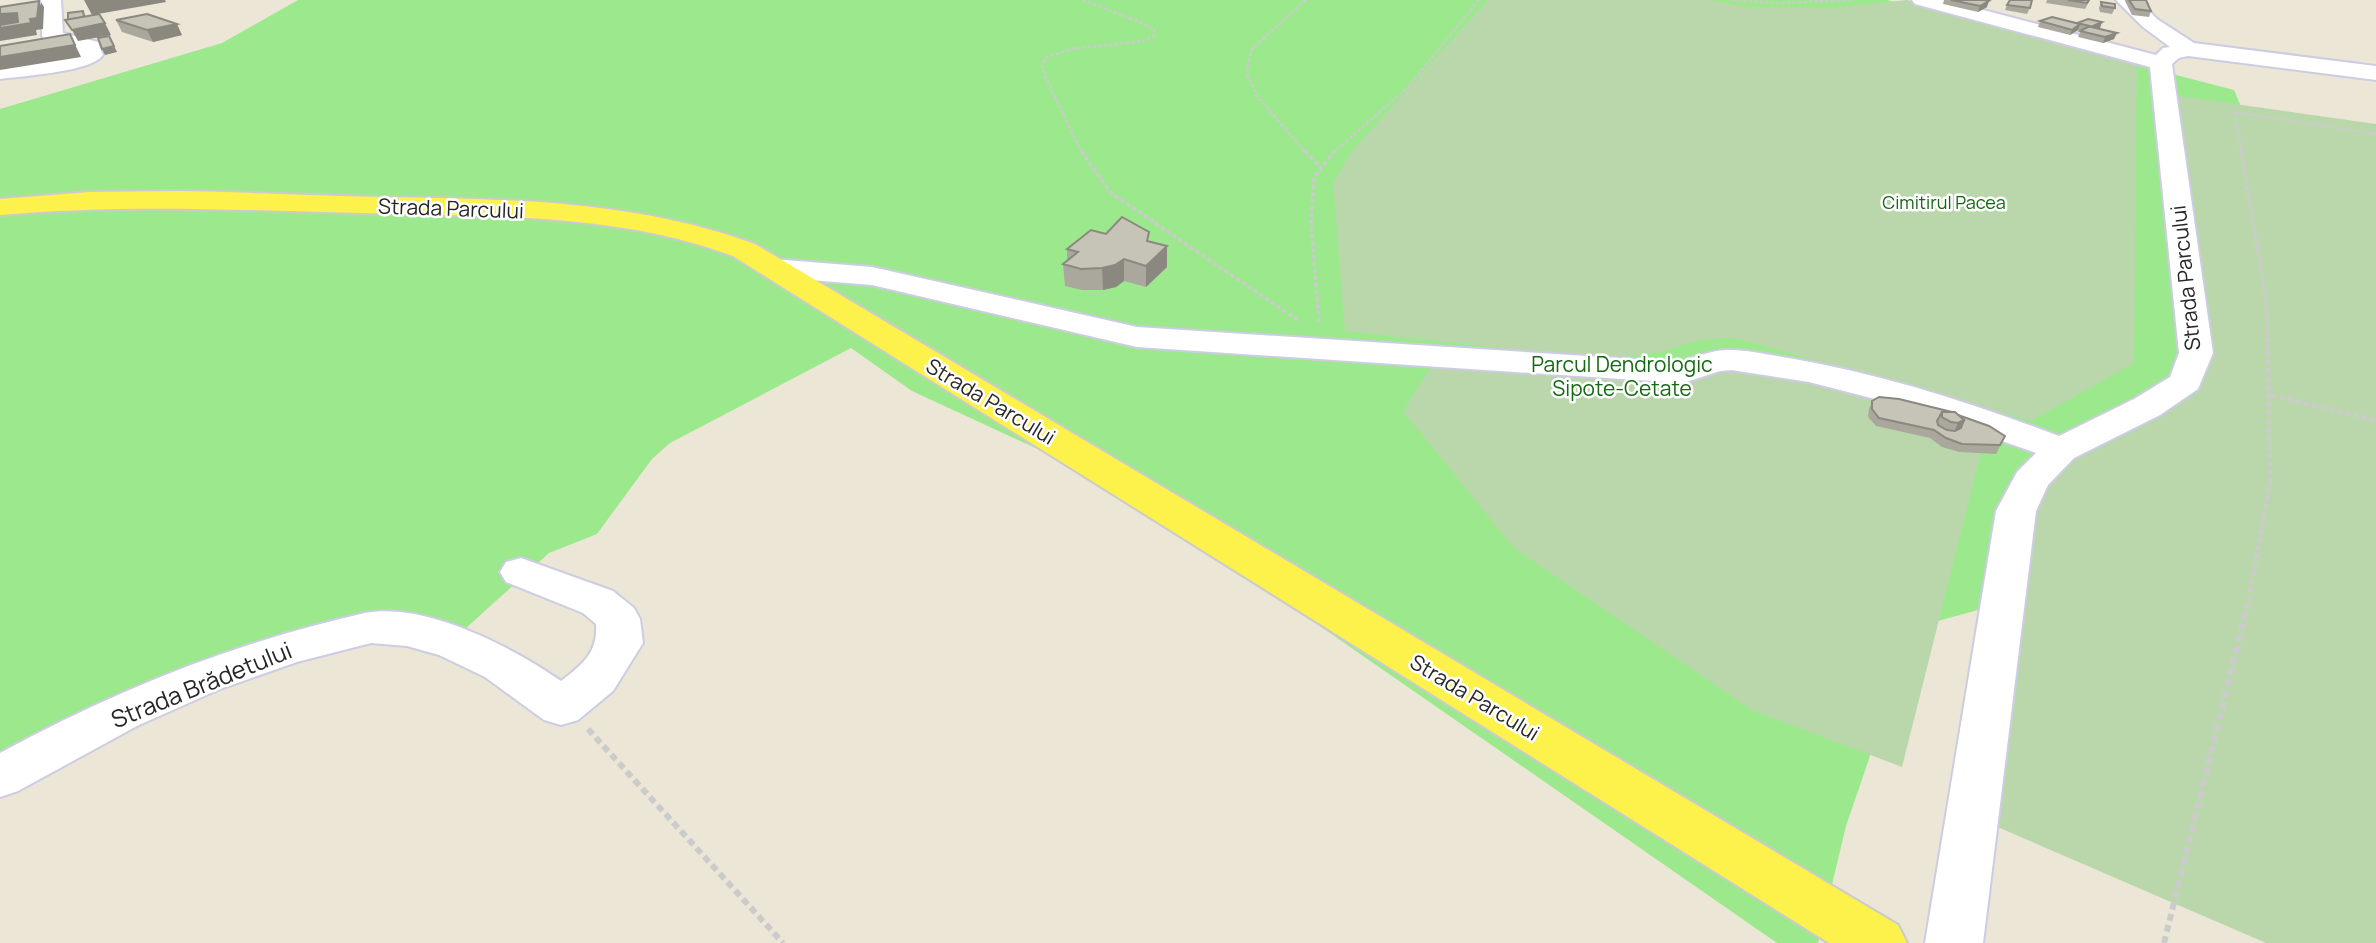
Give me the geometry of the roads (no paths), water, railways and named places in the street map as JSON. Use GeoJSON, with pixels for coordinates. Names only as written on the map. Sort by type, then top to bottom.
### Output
{"type":"FeatureCollection","features":[{"type":"Feature","properties":{"kind":"main road","name":"Strada Parcului"},"geometry":{"type":"LineString","coordinates":[[0,207],[169,199],[557,212],[640,221],[716,237],[744,250],[1878,943]]}},
{"type":"Feature","properties":{"kind":"street"},"geometry":{"type":"LineString","coordinates":[[0,72],[77,61],[93,55],[90,47],[83,43],[66,43],[44,38],[51,0]]}},
{"type":"Feature","properties":{"kind":"street"},"geometry":{"type":"LineString","coordinates":[[1922,0],[2161,63],[2171,53],[2188,49],[2376,73]]}},
{"type":"Feature","properties":{"kind":"street"},"geometry":{"type":"LineString","coordinates":[[2126,0],[2150,23],[2188,49]]}},
{"type":"Feature","properties":{"kind":"street","name":"Strada Parcului"},"geometry":{"type":"LineString","coordinates":[[1954,943],[2016,511],[2031,480],[2060,450],[2147,407],[2186,382],[2196,353],[2161,63]]}},
{"type":"Feature","properties":{"kind":"street"},"geometry":{"type":"LineString","coordinates":[[773,268],[873,276],[1137,337],[1321,339],[1436,359],[1683,373],[1719,361],[1743,361],[1805,371],[1922,402],[1989,421],[2060,450]]}},
{"type":"Feature","properties":{"kind":"street","name":"Strada Brădetului"},"geometry":{"type":"LineString","coordinates":[[0,777],[140,704],[279,650],[382,626],[432,634],[490,660],[561,707],[596,679],[620,643],[618,619],[598,602],[521,572]]}},
{"type":"Feature","properties":{"kind":"park label","name":"Cimitirul Pacea"},"geometry":{"type":"Point","coordinates":[1944,202]}},
{"type":"Feature","properties":{"kind":"park label","name":"Parcul Dendrologic Sipote-Cetate"},"geometry":{"type":"Point","coordinates":[1622,376]}}]}
